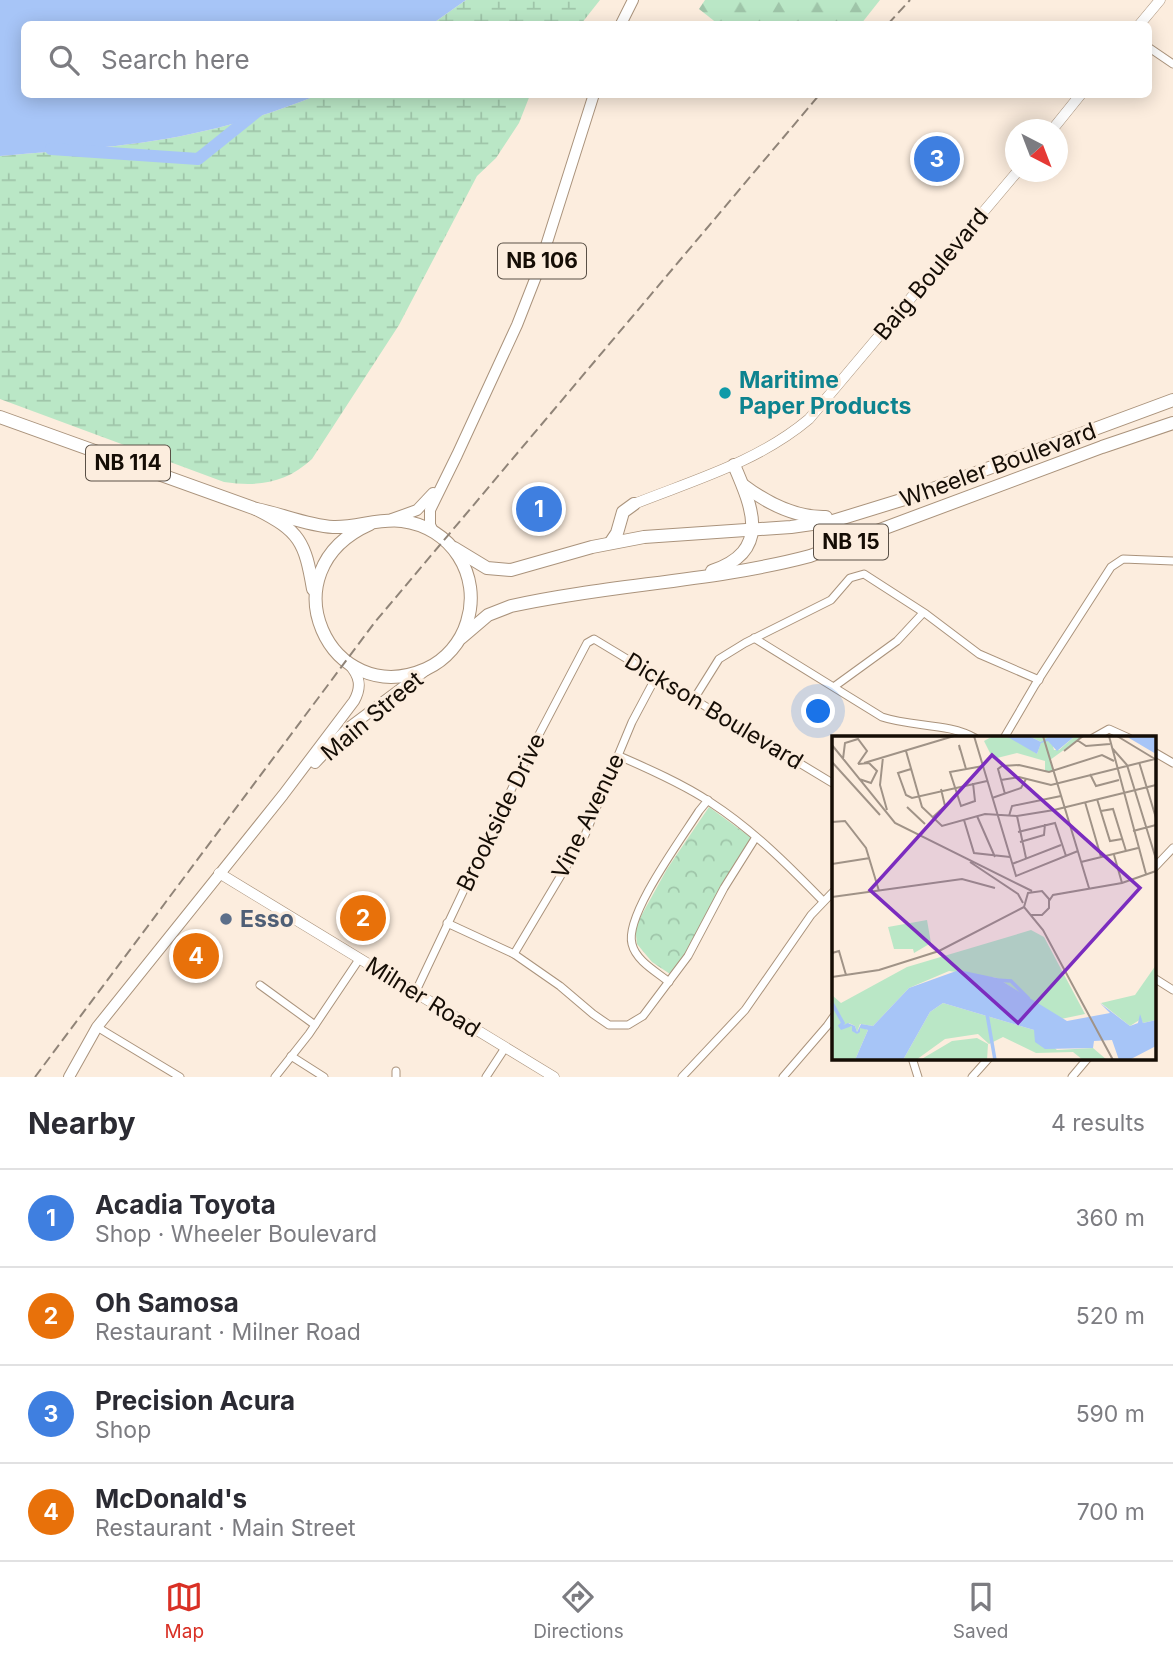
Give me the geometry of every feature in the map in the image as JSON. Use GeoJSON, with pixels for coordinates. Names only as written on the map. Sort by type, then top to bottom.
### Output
{"type":"FeatureCollection","features":[{"type":"Feature","properties":{"kind":"highway","name":"Wheeler Boulevard"},"geometry":{"type":"LineString","coordinates":[[454,548],[487,568],[504,571],[611,542],[671,534],[821,523],[911,497],[1173,400]]}},
{"type":"Feature","properties":{"kind":"highway","name":"NB 114"},"geometry":{"type":"LineString","coordinates":[[0,417],[256,509],[322,526],[337,527],[376,522]]}},
{"type":"Feature","properties":{"kind":"highway","name":"Wheeler Boulevard"},"geometry":{"type":"LineString","coordinates":[[461,638],[488,615],[506,607],[741,572],[810,556],[1102,447],[1173,424]]}},
{"type":"Feature","properties":{"kind":"highway"},"geometry":{"type":"LineString","coordinates":[[674,582],[728,565],[742,553],[752,538],[753,515],[734,465]]}},
{"type":"Feature","properties":{"kind":"highway"},"geometry":{"type":"LineString","coordinates":[[743,485],[768,502],[804,515],[820,517],[861,513]]}},
{"type":"Feature","properties":{"kind":"highway"},"geometry":{"type":"LineString","coordinates":[[611,542],[616,536],[622,512],[634,504]]}},
{"type":"Feature","properties":{"kind":"highway","name":"NB 114"},"geometry":{"type":"LineString","coordinates":[[256,509],[276,519],[299,537],[308,555],[315,600]]}},
{"type":"Feature","properties":{"kind":"highway"},"geometry":{"type":"LineString","coordinates":[[400,520],[433,531],[454,548],[467,572],[472,599],[467,626],[461,638],[448,654],[431,667],[402,676],[386,676],[357,668],[345,660],[326,638],[317,615],[317,583],[330,553],[341,540],[355,530],[376,522],[400,520]]}},
{"type":"Feature","properties":{"kind":"main road"},"geometry":{"type":"LineString","coordinates":[[622,21],[633,0]]}},
{"type":"Feature","properties":{"kind":"main road","name":"NB 106"},"geometry":{"type":"LineString","coordinates":[[433,531],[430,510],[517,326],[537,274],[593,98]]}},
{"type":"Feature","properties":{"kind":"main road","name":"NB 106"},"geometry":{"type":"LineString","coordinates":[[376,522],[404,516],[425,503],[432,494],[458,438],[472,420]]}},
{"type":"Feature","properties":{"kind":"main road","name":"Main Street"},"geometry":{"type":"LineString","coordinates":[[69,1077],[97,1027],[283,794],[359,692],[358,677],[345,660]]}},
{"type":"Feature","properties":{"kind":"main road","name":"Main Street"},"geometry":{"type":"LineString","coordinates":[[283,794],[347,729],[431,667]]}},
{"type":"Feature","properties":{"kind":"street"},"geometry":{"type":"LineString","coordinates":[[1142,21],[1160,0]]}},
{"type":"Feature","properties":{"kind":"street"},"geometry":{"type":"LineString","coordinates":[[1152,49],[1173,64]]}},
{"type":"Feature","properties":{"kind":"street"},"geometry":{"type":"LineString","coordinates":[[1061,119],[1078,98]]}},
{"type":"Feature","properties":{"kind":"street","name":"Baig Boulevard"},"geometry":{"type":"LineString","coordinates":[[634,504],[734,465],[778,443],[819,409],[1009,182]]}},
{"type":"Feature","properties":{"kind":"street"},"geometry":{"type":"LineString","coordinates":[[1005,736],[1111,567],[1124,559],[1173,561]]}},
{"type":"Feature","properties":{"kind":"street"},"geometry":{"type":"LineString","coordinates":[[694,699],[719,659],[754,638],[831,600],[850,578],[864,575],[979,654],[1039,680]]}},
{"type":"Feature","properties":{"kind":"street"},"geometry":{"type":"LineString","coordinates":[[835,687],[897,641],[923,613]]}},
{"type":"Feature","properties":{"kind":"street"},"geometry":{"type":"LineString","coordinates":[[754,638],[882,717],[902,724],[950,728],[972,736]]}},
{"type":"Feature","properties":{"kind":"street","name":"Dickson Boulevard"},"geometry":{"type":"LineString","coordinates":[[594,639],[832,782]]}},
{"type":"Feature","properties":{"kind":"street","name":"Brookside Drive"},"geometry":{"type":"LineString","coordinates":[[416,991],[530,753],[587,643],[594,639]]}},
{"type":"Feature","properties":{"kind":"street","name":"Vine Avenue"},"geometry":{"type":"LineString","coordinates":[[514,954],[585,835],[632,722],[657,675]]}},
{"type":"Feature","properties":{"kind":"street"},"geometry":{"type":"LineString","coordinates":[[1095,736],[1109,729],[1126,736]]}},
{"type":"Feature","properties":{"kind":"street"},"geometry":{"type":"LineString","coordinates":[[1156,753],[1173,763]]}},
{"type":"Feature","properties":{"kind":"street"},"geometry":{"type":"LineString","coordinates":[[619,756],[708,800],[789,866],[822,901]]}},
{"type":"Feature","properties":{"kind":"street"},"geometry":{"type":"LineString","coordinates":[[669,982],[637,956],[631,944],[631,927],[642,902],[708,800]]}},
{"type":"Feature","properties":{"kind":"street"},"geometry":{"type":"LineString","coordinates":[[447,923],[514,954],[561,986],[609,1024],[628,1025],[643,1016],[688,956],[724,888],[756,837]]}},
{"type":"Feature","properties":{"kind":"street"},"geometry":{"type":"LineString","coordinates":[[1156,865],[1173,848]]}},
{"type":"Feature","properties":{"kind":"street","name":"Milner Road"},"geometry":{"type":"LineString","coordinates":[[219,873],[554,1077]]}},
{"type":"Feature","properties":{"kind":"street"},"geometry":{"type":"LineString","coordinates":[[682,1077],[745,1010],[822,901],[832,893]]}},
{"type":"Feature","properties":{"kind":"street"},"geometry":{"type":"LineString","coordinates":[[275,1077],[315,1025],[360,958]]}},
{"type":"Feature","properties":{"kind":"street"},"geometry":{"type":"LineString","coordinates":[[260,985],[315,1025]]}},
{"type":"Feature","properties":{"kind":"street"},"geometry":{"type":"LineString","coordinates":[[783,1077],[832,1018]]}},
{"type":"Feature","properties":{"kind":"street"},"geometry":{"type":"LineString","coordinates":[[97,1027],[180,1077]]}},
{"type":"Feature","properties":{"kind":"street"},"geometry":{"type":"LineString","coordinates":[[486,1077],[505,1048]]}},
{"type":"Feature","properties":{"kind":"street"},"geometry":{"type":"LineString","coordinates":[[291,1056],[324,1077]]}},
{"type":"Feature","properties":{"kind":"street"},"geometry":{"type":"LineString","coordinates":[[913,1060],[918,1077]]}},
{"type":"Feature","properties":{"kind":"street"},"geometry":{"type":"LineString","coordinates":[[972,1077],[987,1060]]}},
{"type":"Feature","properties":{"kind":"street"},"geometry":{"type":"LineString","coordinates":[[1072,1077],[1086,1060]]}},
{"type":"Feature","properties":{"kind":"green space"},"geometry":{"type":"Polygon","coordinates":[[[466,0],[600,0],[583,21],[436,21],[466,0]]]}},
{"type":"Feature","properties":{"kind":"green space"},"geometry":{"type":"Polygon","coordinates":[[[705,0],[880,0],[863,21],[714,21],[699,9],[705,0]]]}},
{"type":"Feature","properties":{"kind":"green space"},"geometry":{"type":"Polygon","coordinates":[[[310,98],[529,98],[519,123],[496,158],[477,176],[399,325],[312,459],[292,473],[271,481],[249,484],[224,482],[0,399],[0,156],[154,141],[276,111],[310,98]]]}},
{"type":"Feature","properties":{"kind":"green space"},"geometry":{"type":"Polygon","coordinates":[[[709,807],[753,839],[673,976],[652,962],[637,944],[635,927],[667,869],[709,807]]]}},
{"type":"Feature","properties":{"kind":"water"},"geometry":{"type":"Polygon","coordinates":[[[0,0],[466,0],[436,21],[21,21],[21,98],[310,98],[248,120],[154,141],[0,156],[0,0]]]}},
{"type":"Feature","properties":{"kind":"waterway"},"geometry":{"type":"LineString","coordinates":[[51,149],[198,159],[274,98]]}},
{"type":"Feature","properties":{"kind":"railway"},"geometry":{"type":"LineString","coordinates":[[891,21],[910,0]]}},
{"type":"Feature","properties":{"kind":"railway"},"geometry":{"type":"LineString","coordinates":[[35,1077],[375,622],[817,98]]}},
{"type":"Feature","properties":{"kind":"place","name":"Precision Acura"},"geometry":{"type":"Point","coordinates":[937,159]}},
{"type":"Feature","properties":{"kind":"place","name":"Maritime Paper Products"},"geometry":{"type":"Point","coordinates":[725,393]}},
{"type":"Feature","properties":{"kind":"place","name":"Acadia Toyota"},"geometry":{"type":"Point","coordinates":[539,509]}},
{"type":"Feature","properties":{"kind":"place","name":"Oh Samosa"},"geometry":{"type":"Point","coordinates":[363,918]}},
{"type":"Feature","properties":{"kind":"place","name":"Esso"},"geometry":{"type":"Point","coordinates":[226,919]}},
{"type":"Feature","properties":{"kind":"place","name":"McDonald's"},"geometry":{"type":"Point","coordinates":[196,956]}}]}
